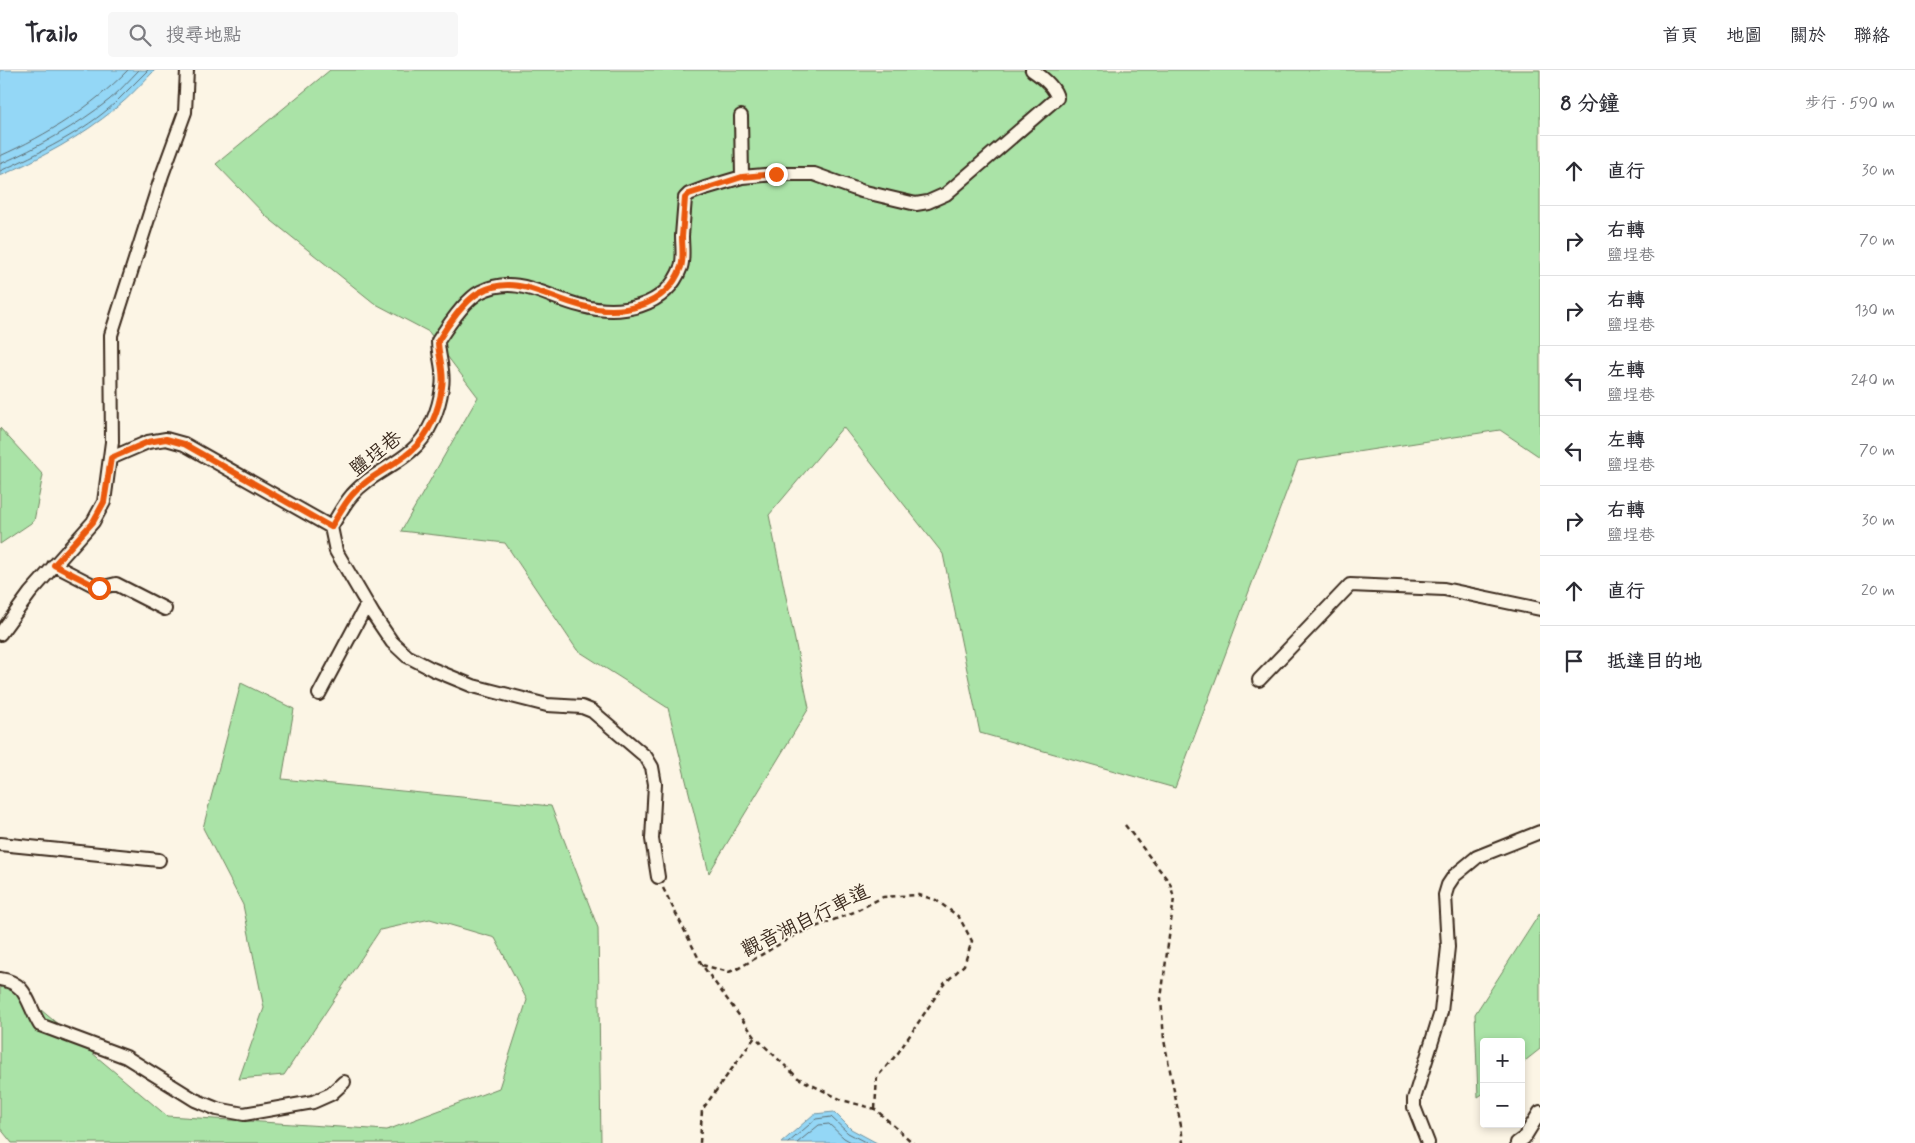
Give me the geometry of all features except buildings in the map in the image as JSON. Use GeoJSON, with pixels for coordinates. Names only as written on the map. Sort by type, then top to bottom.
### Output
{"type":"FeatureCollection","features":[{"type":"Feature","properties":{"kind":"street"},"geometry":{"type":"LineString","coordinates":[[0,634],[30,593],[93,522],[104,502],[112,442],[111,335],[184,112],[187,70]]}},
{"type":"Feature","properties":{"kind":"street"},"geometry":{"type":"LineString","coordinates":[[741,116],[742,177],[814,174],[861,191],[916,204],[928,202],[946,194],[1057,98],[1056,93],[1040,75],[1032,70]]}},
{"type":"Feature","properties":{"kind":"street","name":"鹽埕巷"},"geometry":{"type":"LineString","coordinates":[[331,527],[352,494],[411,451],[423,436],[438,411],[443,385],[442,358],[438,341],[468,300],[479,292],[492,288],[519,286],[541,290],[561,300],[597,309],[620,310],[640,307],[657,299],[672,285],[682,265],[685,198],[689,194],[705,188],[742,177]]}},
{"type":"Feature","properties":{"kind":"street"},"geometry":{"type":"LineString","coordinates":[[111,458],[148,442],[166,439],[184,444],[331,527],[336,550],[367,604],[392,642],[407,656],[473,686],[538,702],[582,707],[592,711],[646,757],[652,768],[655,784],[652,839],[658,877]]}},
{"type":"Feature","properties":{"kind":"street"},"geometry":{"type":"LineString","coordinates":[[54,565],[99,588],[116,584],[165,609]]}},
{"type":"Feature","properties":{"kind":"street"},"geometry":{"type":"LineString","coordinates":[[1259,680],[1350,585],[1444,589],[1540,609]]}},
{"type":"Feature","properties":{"kind":"street"},"geometry":{"type":"LineString","coordinates":[[318,694],[367,604]]}},
{"type":"Feature","properties":{"kind":"street"},"geometry":{"type":"LineString","coordinates":[[1428,1143],[1416,1114],[1414,1099],[1441,1012],[1448,947],[1445,895],[1454,876],[1477,857],[1540,832]]}},
{"type":"Feature","properties":{"kind":"street"},"geometry":{"type":"LineString","coordinates":[[0,844],[159,860]]}},
{"type":"Feature","properties":{"kind":"street"},"geometry":{"type":"LineString","coordinates":[[0,979],[20,986],[40,1025],[126,1057],[194,1100],[217,1109],[244,1114],[313,1102],[331,1094],[344,1082]]}},
{"type":"Feature","properties":{"kind":"street"},"geometry":{"type":"LineString","coordinates":[[1517,1143],[1524,1138],[1540,1112]]}},
{"type":"Feature","properties":{"kind":"path"},"geometry":{"type":"LineString","coordinates":[[1125,824],[1170,883],[1174,898],[1161,999],[1164,1040],[1183,1143]]}},
{"type":"Feature","properties":{"kind":"path"},"geometry":{"type":"LineString","coordinates":[[658,877],[702,965],[755,1037],[798,1078],[842,1100],[875,1109],[913,1143]]}},
{"type":"Feature","properties":{"kind":"path","name":"觀音湖自行車道"},"geometry":{"type":"LineString","coordinates":[[702,965],[729,972],[795,936],[854,912],[883,897],[919,894],[936,900],[959,917],[972,940],[964,965],[944,984],[898,1053],[877,1077],[875,1109]]}},
{"type":"Feature","properties":{"kind":"path"},"geometry":{"type":"LineString","coordinates":[[700,1143],[702,1110],[755,1037]]}},
{"type":"Feature","properties":{"kind":"green space"},"geometry":{"type":"Polygon","coordinates":[[[330,70],[1540,70],[1540,457],[1500,430],[1298,461],[1175,788],[980,733],[943,554],[843,427],[769,515],[809,708],[709,873],[668,708],[577,650],[505,543],[401,531],[478,397],[429,332],[374,303],[267,217],[216,164],[330,70]]]}},
{"type":"Feature","properties":{"kind":"green space"},"geometry":{"type":"Polygon","coordinates":[[[0,428],[43,475],[34,521],[0,544],[0,428]]]}},
{"type":"Feature","properties":{"kind":"green space"},"geometry":{"type":"Polygon","coordinates":[[[241,683],[294,709],[282,779],[551,806],[598,928],[601,1143],[12,1143],[0,1128],[0,988],[9,983],[167,1116],[387,1130],[499,1088],[527,1000],[495,938],[430,919],[380,930],[284,1075],[239,1079],[264,1008],[243,905],[203,828],[241,683]]]}},
{"type":"Feature","properties":{"kind":"green space"},"geometry":{"type":"Polygon","coordinates":[[[1540,913],[1540,1049],[1525,1061],[1525,1038],[1480,1038],[1480,1096],[1478,1097],[1475,1014],[1540,913]]]}},
{"type":"Feature","properties":{"kind":"water"},"geometry":{"type":"Polygon","coordinates":[[[0,70],[155,70],[131,95],[103,119],[75,138],[0,176],[0,70]]]}},
{"type":"Feature","properties":{"kind":"water"},"geometry":{"type":"Polygon","coordinates":[[[834,1112],[851,1129],[877,1143],[781,1143],[814,1114],[834,1112]]]}},
{"type":"Feature","properties":{"kind":"route"},"geometry":{"type":"LineString","coordinates":[[99,588],[54,565],[93,522],[104,502],[111,458],[148,442],[166,439],[184,444],[331,527],[352,494],[411,451],[423,436],[438,411],[443,385],[442,358],[438,341],[468,300],[479,292],[492,288],[519,286],[541,290],[561,300],[597,309],[613,310],[640,307],[657,299],[672,285],[682,265],[685,198],[689,194],[742,177],[776,174]]}}]}
